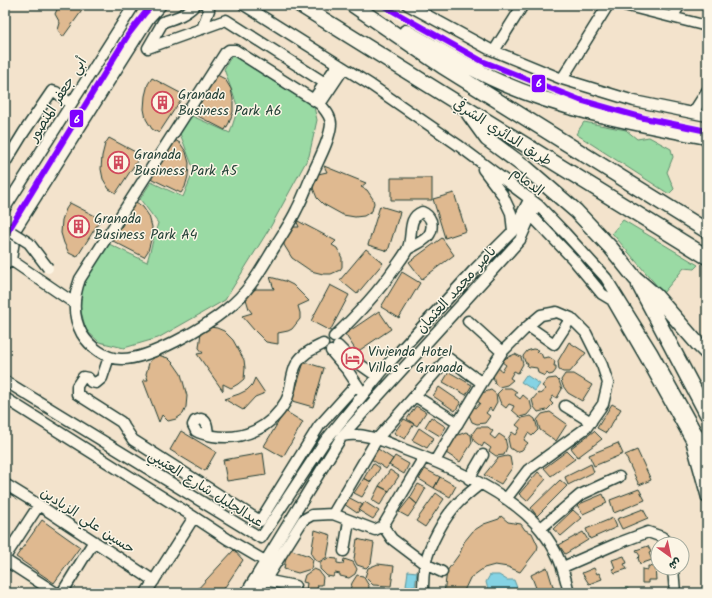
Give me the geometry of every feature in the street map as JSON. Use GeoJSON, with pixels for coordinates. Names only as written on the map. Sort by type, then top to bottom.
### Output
{"type":"FeatureCollection","features":[{"type":"Feature","properties":{"kind":"highway","name":"طريق الدائري الشرقي"},"geometry":{"type":"LineString","coordinates":[[300,5],[464,108],[707,257]]}},
{"type":"Feature","properties":{"kind":"highway","name":"طريق الدائري الشرقي"},"geometry":{"type":"LineString","coordinates":[[354,5],[442,66],[707,231]]}},
{"type":"Feature","properties":{"kind":"highway"},"geometry":{"type":"LineString","coordinates":[[354,5],[491,78],[538,96],[592,114],[707,137]]}},
{"type":"Feature","properties":{"kind":"highway"},"geometry":{"type":"LineString","coordinates":[[464,108],[487,139],[525,167],[576,211],[611,248],[635,278],[656,296],[707,353]]}},
{"type":"Feature","properties":{"kind":"highway"},"geometry":{"type":"LineString","coordinates":[[635,278],[707,414]]}},
{"type":"Feature","properties":{"kind":"street","name":"أبي جعفر المنصور"},"geometry":{"type":"LineString","coordinates":[[5,208],[134,5]]}},
{"type":"Feature","properties":{"kind":"street"},"geometry":{"type":"LineString","coordinates":[[5,246],[149,18],[161,5]]}},
{"type":"Feature","properties":{"kind":"street"},"geometry":{"type":"LineString","coordinates":[[195,5],[182,15],[163,22],[148,48],[226,20],[324,83]]}},
{"type":"Feature","properties":{"kind":"street"},"geometry":{"type":"LineString","coordinates":[[202,29],[209,10],[206,5]]}},
{"type":"Feature","properties":{"kind":"street","name":"الدمام"},"geometry":{"type":"LineString","coordinates":[[244,5],[370,84],[471,155],[534,202],[566,233],[606,278],[652,352],[699,437],[707,463]]}},
{"type":"Feature","properties":{"kind":"street"},"geometry":{"type":"LineString","coordinates":[[408,5],[494,51],[562,79],[634,101],[707,116]]}},
{"type":"Feature","properties":{"kind":"street"},"geometry":{"type":"LineString","coordinates":[[494,51],[523,5]]}},
{"type":"Feature","properties":{"kind":"street"},"geometry":{"type":"LineString","coordinates":[[562,79],[608,5]]}},
{"type":"Feature","properties":{"kind":"street"},"geometry":{"type":"LineString","coordinates":[[624,5],[707,26]]}},
{"type":"Feature","properties":{"kind":"street"},"geometry":{"type":"LineString","coordinates":[[672,17],[680,5]]}},
{"type":"Feature","properties":{"kind":"street"},"geometry":{"type":"LineString","coordinates":[[235,50],[316,102],[328,114],[331,124],[327,139],[297,209],[254,283],[227,309],[192,332],[159,350],[135,358],[121,359],[109,357],[95,348],[84,337],[75,316],[74,303],[76,290],[80,279],[225,52],[235,50]]}},
{"type":"Feature","properties":{"kind":"street"},"geometry":{"type":"LineString","coordinates":[[316,102],[324,83],[341,66]]}},
{"type":"Feature","properties":{"kind":"street"},"geometry":{"type":"LineString","coordinates":[[316,102],[341,66]]}},
{"type":"Feature","properties":{"kind":"street"},"geometry":{"type":"LineString","coordinates":[[693,113],[707,91]]}},
{"type":"Feature","properties":{"kind":"street"},"geometry":{"type":"LineString","coordinates":[[5,163],[24,132],[52,92],[56,92],[71,104]]}},
{"type":"Feature","properties":{"kind":"street"},"geometry":{"type":"LineString","coordinates":[[471,155],[502,194],[511,213],[513,231]]}},
{"type":"Feature","properties":{"kind":"street"},"geometry":{"type":"LineString","coordinates":[[5,201],[16,191]]}},
{"type":"Feature","properties":{"kind":"street"},"geometry":{"type":"LineString","coordinates":[[531,215],[534,202]]}},
{"type":"Feature","properties":{"kind":"street"},"geometry":{"type":"LineString","coordinates":[[208,435],[236,437],[252,432],[265,425],[277,414],[287,400],[293,370],[297,362],[308,351],[323,344],[327,338],[344,359],[348,371],[356,385],[364,394],[473,271],[513,231],[534,202]]}},
{"type":"Feature","properties":{"kind":"street","name":"الدمام"},"geometry":{"type":"LineString","coordinates":[[513,231],[531,215],[573,259],[602,294],[612,300],[691,440],[707,498]]}},
{"type":"Feature","properties":{"kind":"street","name":"ناصر محمد العثمان"},"geometry":{"type":"LineString","coordinates":[[246,593],[342,436],[520,240],[531,215]]}},
{"type":"Feature","properties":{"kind":"street"},"geometry":{"type":"LineString","coordinates":[[5,228],[30,243],[48,268]]}},
{"type":"Feature","properties":{"kind":"street"},"geometry":{"type":"LineString","coordinates":[[16,228],[8,262],[74,303]]}},
{"type":"Feature","properties":{"kind":"street"},"geometry":{"type":"LineString","coordinates":[[334,345],[379,290],[408,249]]}},
{"type":"Feature","properties":{"kind":"street"},"geometry":{"type":"LineString","coordinates":[[435,461],[502,352],[541,315],[556,312],[571,318],[586,334],[602,365],[608,383],[603,404],[586,428],[528,470],[506,499]]}},
{"type":"Feature","properties":{"kind":"street"},"geometry":{"type":"LineString","coordinates":[[528,326],[554,344],[571,318]]}},
{"type":"Feature","properties":{"kind":"street"},"geometry":{"type":"LineString","coordinates":[[468,322],[502,352]]}},
{"type":"Feature","properties":{"kind":"street"},"geometry":{"type":"LineString","coordinates":[[109,357],[102,378],[96,383],[83,377],[77,386],[77,394],[121,422],[132,440],[260,521],[319,426],[356,385]]}},
{"type":"Feature","properties":{"kind":"street"},"geometry":{"type":"LineString","coordinates":[[333,514],[378,439],[448,358],[482,383]]}},
{"type":"Feature","properties":{"kind":"street"},"geometry":{"type":"LineString","coordinates":[[344,359],[358,362],[378,377]]}},
{"type":"Feature","properties":{"kind":"street"},"geometry":{"type":"LineString","coordinates":[[348,371],[358,362]]}},
{"type":"Feature","properties":{"kind":"street"},"geometry":{"type":"LineString","coordinates":[[8,383],[5,397],[228,540],[265,561]]}},
{"type":"Feature","properties":{"kind":"street","name":"عبدالجليل شارع العتيبي"},"geometry":{"type":"LineString","coordinates":[[8,383],[261,538],[325,441],[364,394]]}},
{"type":"Feature","properties":{"kind":"street"},"geometry":{"type":"LineString","coordinates":[[415,396],[458,423]]}},
{"type":"Feature","properties":{"kind":"street"},"geometry":{"type":"LineString","coordinates":[[564,406],[591,422]]}},
{"type":"Feature","properties":{"kind":"street"},"geometry":{"type":"LineString","coordinates":[[342,436],[357,434],[378,439],[435,461],[506,499],[540,528],[555,549],[563,567],[569,593]]}},
{"type":"Feature","properties":{"kind":"street"},"geometry":{"type":"LineString","coordinates":[[469,479],[483,455]]}},
{"type":"Feature","properties":{"kind":"street"},"geometry":{"type":"LineString","coordinates":[[257,593],[303,520],[312,515],[333,514],[375,530],[383,526],[424,457]]}},
{"type":"Feature","properties":{"kind":"street"},"geometry":{"type":"LineString","coordinates":[[540,528],[580,495],[619,477]]}},
{"type":"Feature","properties":{"kind":"street","name":"حسين علي الزبادين"},"geometry":{"type":"LineString","coordinates":[[5,484],[40,505],[154,580]]}},
{"type":"Feature","properties":{"kind":"street"},"geometry":{"type":"LineString","coordinates":[[423,593],[425,564],[442,525],[458,504],[480,484]]}},
{"type":"Feature","properties":{"kind":"street"},"geometry":{"type":"LineString","coordinates":[[40,505],[5,558],[56,593]]}},
{"type":"Feature","properties":{"kind":"street"},"geometry":{"type":"LineString","coordinates":[[146,593],[194,517]]}},
{"type":"Feature","properties":{"kind":"street"},"geometry":{"type":"LineString","coordinates":[[344,551],[349,521]]}},
{"type":"Feature","properties":{"kind":"street"},"geometry":{"type":"LineString","coordinates":[[383,526],[392,539],[425,564],[442,572]]}},
{"type":"Feature","properties":{"kind":"street"},"geometry":{"type":"LineString","coordinates":[[563,567],[648,532],[662,536]]}},
{"type":"Feature","properties":{"kind":"street"},"geometry":{"type":"LineString","coordinates":[[62,593],[94,541]]}},
{"type":"Feature","properties":{"kind":"street"},"geometry":{"type":"LineString","coordinates":[[673,576],[675,593]]}},
{"type":"Feature","properties":{"kind":"street"},"geometry":{"type":"LineString","coordinates":[[265,580],[295,586]]}},
{"type":"Feature","properties":{"kind":"green space"},"geometry":{"type":"Polygon","coordinates":[[[232,55],[314,107],[317,120],[309,156],[271,226],[225,300],[158,338],[124,348],[99,342],[86,330],[79,304],[80,291],[88,274],[109,244],[147,262],[158,223],[140,199],[151,182],[183,197],[194,170],[179,131],[192,116],[230,133],[238,108],[224,69],[232,55]]]}},
{"type":"Feature","properties":{"kind":"green space"},"geometry":{"type":"Polygon","coordinates":[[[584,122],[626,130],[637,139],[649,137],[671,149],[673,157],[667,172],[674,189],[669,194],[576,134],[584,122]]]}},
{"type":"Feature","properties":{"kind":"green space"},"geometry":{"type":"Polygon","coordinates":[[[623,220],[698,265],[694,269],[684,268],[663,293],[612,233],[623,220]]]}},
{"type":"Feature","properties":{"kind":"green space"},"geometry":{"type":"Polygon","coordinates":[[[628,588],[628,593],[610,593],[610,589],[628,588]]]}},
{"type":"Feature","properties":{"kind":"water"},"geometry":{"type":"Polygon","coordinates":[[[526,375],[540,384],[535,391],[521,382],[526,375]]]}},
{"type":"Feature","properties":{"kind":"water"},"geometry":{"type":"Polygon","coordinates":[[[408,571],[417,572],[415,587],[406,586],[408,571]]]}},
{"type":"Feature","properties":{"kind":"water"},"geometry":{"type":"Polygon","coordinates":[[[490,575],[499,575],[507,580],[514,580],[519,593],[489,593],[486,582],[490,575]]]}},
{"type":"Feature","properties":{"kind":"building"},"geometry":{"type":"Polygon","coordinates":[[[59,5],[86,5],[63,37],[58,30],[60,23],[55,14],[59,5]]]}},
{"type":"Feature","properties":{"kind":"building"},"geometry":{"type":"Polygon","coordinates":[[[217,75],[225,79],[231,89],[233,99],[233,112],[225,130],[194,114],[217,75]]]}},
{"type":"Feature","properties":{"kind":"building","name":"Granada Business Park A6"},"geometry":{"type":"Polygon","coordinates":[[[152,78],[184,95],[159,133],[152,129],[146,119],[144,109],[148,84],[152,78]]]}},
{"type":"Feature","properties":{"kind":"building","name":"Granada Business Park A5"},"geometry":{"type":"Polygon","coordinates":[[[109,138],[141,155],[116,193],[109,189],[103,179],[101,169],[105,144],[109,138]]]}},
{"type":"Feature","properties":{"kind":"building"},"geometry":{"type":"Polygon","coordinates":[[[173,139],[180,143],[186,152],[189,163],[188,176],[185,187],[181,193],[150,178],[173,139]]]}},
{"type":"Feature","properties":{"kind":"building"},"geometry":{"type":"Polygon","coordinates":[[[324,166],[366,183],[361,187],[367,190],[373,199],[374,203],[372,211],[364,216],[355,217],[343,215],[323,204],[317,198],[313,188],[314,180],[318,174],[327,172],[324,166]]]}},
{"type":"Feature","properties":{"kind":"building"},"geometry":{"type":"Polygon","coordinates":[[[391,178],[432,178],[432,200],[391,200],[391,178]]]}},
{"type":"Feature","properties":{"kind":"building"},"geometry":{"type":"Polygon","coordinates":[[[454,193],[466,231],[445,238],[433,199],[454,193]]]}},
{"type":"Feature","properties":{"kind":"building"},"geometry":{"type":"Polygon","coordinates":[[[136,202],[143,207],[149,216],[152,227],[151,240],[148,251],[144,257],[113,241],[136,202]]]}},
{"type":"Feature","properties":{"kind":"building","name":"Granada Business Park A4"},"geometry":{"type":"Polygon","coordinates":[[[70,203],[101,219],[77,257],[69,253],[61,233],[62,220],[70,203]]]}},
{"type":"Feature","properties":{"kind":"building"},"geometry":{"type":"Polygon","coordinates":[[[380,206],[400,212],[388,251],[368,245],[380,206]]]}},
{"type":"Feature","properties":{"kind":"building"},"geometry":{"type":"Polygon","coordinates":[[[296,220],[336,241],[332,245],[337,248],[342,258],[342,267],[340,270],[331,274],[311,271],[292,258],[284,245],[284,241],[290,227],[299,227],[296,220]]]}},
{"type":"Feature","properties":{"kind":"building"},"geometry":{"type":"Polygon","coordinates":[[[442,238],[454,255],[422,279],[409,262],[442,238]]]}},
{"type":"Feature","properties":{"kind":"building"},"geometry":{"type":"Polygon","coordinates":[[[366,249],[383,263],[357,294],[340,280],[366,249]]]}},
{"type":"Feature","properties":{"kind":"building"},"geometry":{"type":"Polygon","coordinates":[[[402,272],[420,283],[399,318],[381,307],[402,272]]]}},
{"type":"Feature","properties":{"kind":"building"},"geometry":{"type":"Polygon","coordinates":[[[270,277],[293,285],[309,301],[298,306],[300,319],[292,329],[278,333],[278,344],[266,342],[242,316],[252,313],[246,299],[250,292],[256,289],[274,289],[270,277]]]}},
{"type":"Feature","properties":{"kind":"building"},"geometry":{"type":"Polygon","coordinates":[[[330,285],[349,295],[330,331],[311,321],[330,285]]]}},
{"type":"Feature","properties":{"kind":"building"},"geometry":{"type":"Polygon","coordinates":[[[379,311],[391,329],[357,352],[345,334],[379,311]]]}},
{"type":"Feature","properties":{"kind":"building"},"geometry":{"type":"Polygon","coordinates":[[[210,327],[224,331],[233,340],[244,360],[244,379],[231,388],[223,384],[223,391],[197,354],[203,353],[199,348],[201,332],[210,327]]]}},
{"type":"Feature","properties":{"kind":"building"},"geometry":{"type":"Polygon","coordinates":[[[569,342],[586,353],[570,372],[563,372],[559,370],[558,361],[569,342]]]}},
{"type":"Feature","properties":{"kind":"building"},"geometry":{"type":"Polygon","coordinates":[[[533,349],[538,350],[536,352],[541,353],[543,358],[549,357],[555,361],[554,366],[556,366],[556,370],[553,374],[549,375],[547,373],[545,376],[538,373],[537,368],[527,366],[528,364],[525,362],[523,356],[527,351],[533,349]]]}},
{"type":"Feature","properties":{"kind":"building"},"geometry":{"type":"Polygon","coordinates":[[[515,354],[521,357],[523,364],[518,373],[514,371],[510,378],[513,380],[507,385],[499,387],[495,384],[493,375],[498,368],[502,371],[506,365],[502,362],[506,358],[515,354]]]}},
{"type":"Feature","properties":{"kind":"building"},"geometry":{"type":"Polygon","coordinates":[[[158,355],[168,358],[174,364],[181,374],[187,396],[186,407],[183,414],[176,419],[168,421],[162,415],[159,422],[143,380],[148,380],[146,374],[149,363],[158,355]]]}},
{"type":"Feature","properties":{"kind":"building"},"geometry":{"type":"Polygon","coordinates":[[[304,362],[324,368],[313,407],[292,401],[304,362]]]}},
{"type":"Feature","properties":{"kind":"building"},"geometry":{"type":"Polygon","coordinates":[[[449,372],[472,385],[466,395],[443,382],[449,372]]]}},
{"type":"Feature","properties":{"kind":"building"},"geometry":{"type":"Polygon","coordinates":[[[565,374],[574,374],[592,385],[582,401],[568,393],[563,386],[561,380],[565,374]]]}},
{"type":"Feature","properties":{"kind":"building"},"geometry":{"type":"Polygon","coordinates":[[[255,378],[265,393],[255,397],[243,410],[224,399],[247,390],[252,385],[255,378]]]}},
{"type":"Feature","properties":{"kind":"building"},"geometry":{"type":"Polygon","coordinates":[[[556,378],[562,389],[557,398],[553,396],[550,401],[553,404],[547,410],[538,412],[534,407],[532,400],[538,393],[540,394],[546,389],[542,386],[548,379],[556,378]]]}},
{"type":"Feature","properties":{"kind":"building"},"geometry":{"type":"Polygon","coordinates":[[[439,387],[461,402],[455,411],[433,396],[439,387]]]}},
{"type":"Feature","properties":{"kind":"building"},"geometry":{"type":"Polygon","coordinates":[[[503,388],[511,388],[517,392],[515,395],[520,399],[523,395],[530,401],[532,409],[527,415],[520,417],[512,410],[514,406],[509,404],[506,408],[501,404],[497,394],[503,388]]]}},
{"type":"Feature","properties":{"kind":"building"},"geometry":{"type":"Polygon","coordinates":[[[491,390],[496,394],[497,402],[492,411],[490,408],[486,413],[490,416],[485,423],[477,424],[472,422],[469,415],[473,406],[476,408],[480,403],[477,401],[482,393],[491,390]]]}},
{"type":"Feature","properties":{"kind":"building"},"geometry":{"type":"Polygon","coordinates":[[[612,404],[621,409],[606,433],[597,428],[612,404]]]}},
{"type":"Feature","properties":{"kind":"building"},"geometry":{"type":"Polygon","coordinates":[[[416,406],[426,412],[417,426],[407,419],[416,406]]]}},
{"type":"Feature","properties":{"kind":"building"},"geometry":{"type":"Polygon","coordinates":[[[285,411],[303,422],[283,457],[264,446],[285,411]]]}},
{"type":"Feature","properties":{"kind":"building"},"geometry":{"type":"Polygon","coordinates":[[[550,412],[567,424],[556,441],[540,430],[537,420],[542,414],[550,412]]]}},
{"type":"Feature","properties":{"kind":"building"},"geometry":{"type":"Polygon","coordinates":[[[531,416],[535,419],[538,430],[532,436],[528,433],[524,440],[528,443],[522,450],[516,452],[510,448],[508,439],[512,432],[516,435],[520,428],[516,425],[522,418],[531,416]]]}},
{"type":"Feature","properties":{"kind":"building"},"geometry":{"type":"Polygon","coordinates":[[[431,417],[446,427],[440,436],[425,427],[431,417]]]}},
{"type":"Feature","properties":{"kind":"building"},"geometry":{"type":"Polygon","coordinates":[[[404,419],[414,424],[405,439],[394,433],[404,419]]]}},
{"type":"Feature","properties":{"kind":"building"},"geometry":{"type":"Polygon","coordinates":[[[477,427],[488,427],[493,431],[490,435],[495,439],[499,434],[505,438],[507,447],[504,455],[496,456],[489,451],[491,448],[484,443],[482,447],[474,441],[472,434],[477,427]]]}},
{"type":"Feature","properties":{"kind":"building"},"geometry":{"type":"Polygon","coordinates":[[[419,428],[434,438],[427,448],[412,440],[419,428]]]}},
{"type":"Feature","properties":{"kind":"building"},"geometry":{"type":"Polygon","coordinates":[[[181,431],[216,452],[205,471],[170,450],[181,431]]]}},
{"type":"Feature","properties":{"kind":"building"},"geometry":{"type":"Polygon","coordinates":[[[594,431],[602,439],[578,457],[571,448],[594,431]]]}},
{"type":"Feature","properties":{"kind":"building"},"geometry":{"type":"Polygon","coordinates":[[[466,432],[471,435],[472,443],[460,462],[446,453],[456,436],[466,432]]]}},
{"type":"Feature","properties":{"kind":"building"},"geometry":{"type":"Polygon","coordinates":[[[618,443],[623,454],[594,466],[589,455],[618,443]]]}},
{"type":"Feature","properties":{"kind":"building"},"geometry":{"type":"Polygon","coordinates":[[[378,449],[393,459],[386,469],[371,459],[378,449]]]}},
{"type":"Feature","properties":{"kind":"building"},"geometry":{"type":"Polygon","coordinates":[[[637,450],[651,480],[639,485],[625,455],[637,450]]]}},
{"type":"Feature","properties":{"kind":"building"},"geometry":{"type":"Polygon","coordinates":[[[567,451],[575,459],[551,476],[544,468],[567,451]]]}},
{"type":"Feature","properties":{"kind":"building"},"geometry":{"type":"Polygon","coordinates":[[[263,453],[266,475],[227,481],[223,460],[263,453]]]}},
{"type":"Feature","properties":{"kind":"building"},"geometry":{"type":"Polygon","coordinates":[[[395,456],[409,464],[404,474],[389,465],[395,456]]]}},
{"type":"Feature","properties":{"kind":"building"},"geometry":{"type":"Polygon","coordinates":[[[507,456],[510,457],[512,468],[501,484],[484,475],[498,458],[507,456]]]}},
{"type":"Feature","properties":{"kind":"building"},"geometry":{"type":"Polygon","coordinates":[[[373,463],[380,468],[371,482],[364,478],[373,463]]]}},
{"type":"Feature","properties":{"kind":"building"},"geometry":{"type":"Polygon","coordinates":[[[591,464],[594,472],[568,485],[565,477],[591,464]]]}},
{"type":"Feature","properties":{"kind":"building"},"geometry":{"type":"Polygon","coordinates":[[[425,469],[440,477],[434,488],[419,479],[425,469]]]}},
{"type":"Feature","properties":{"kind":"building"},"geometry":{"type":"Polygon","coordinates":[[[390,470],[399,476],[389,491],[379,486],[390,470]]]}},
{"type":"Feature","properties":{"kind":"building"},"geometry":{"type":"Polygon","coordinates":[[[538,472],[546,479],[527,501],[519,494],[538,472]]]}},
{"type":"Feature","properties":{"kind":"building"},"geometry":{"type":"Polygon","coordinates":[[[440,477],[456,486],[450,497],[434,488],[440,477]]]}},
{"type":"Feature","properties":{"kind":"building"},"geometry":{"type":"Polygon","coordinates":[[[364,478],[371,482],[362,497],[354,493],[364,478]]]}},
{"type":"Feature","properties":{"kind":"building"},"geometry":{"type":"Polygon","coordinates":[[[560,480],[567,486],[537,516],[531,508],[560,480]]]}},
{"type":"Feature","properties":{"kind":"building"},"geometry":{"type":"Polygon","coordinates":[[[418,484],[426,488],[417,504],[410,498],[418,484]]]}},
{"type":"Feature","properties":{"kind":"building"},"geometry":{"type":"Polygon","coordinates":[[[379,486],[389,491],[380,505],[372,500],[379,486]]]}},
{"type":"Feature","properties":{"kind":"building"},"geometry":{"type":"Polygon","coordinates":[[[639,489],[645,500],[614,513],[610,500],[639,489]]]}},
{"type":"Feature","properties":{"kind":"building"},"geometry":{"type":"Polygon","coordinates":[[[436,493],[444,499],[425,527],[416,521],[436,493]]]}},
{"type":"Feature","properties":{"kind":"building"},"geometry":{"type":"Polygon","coordinates":[[[603,494],[607,503],[583,514],[577,505],[603,494]]]}},
{"type":"Feature","properties":{"kind":"building"},"geometry":{"type":"Polygon","coordinates":[[[348,497],[363,505],[357,513],[344,504],[348,497]]]}},
{"type":"Feature","properties":{"kind":"building"},"geometry":{"type":"Polygon","coordinates":[[[410,498],[417,504],[408,517],[399,512],[410,498]]]}},
{"type":"Feature","properties":{"kind":"building"},"geometry":{"type":"Polygon","coordinates":[[[365,502],[379,511],[373,519],[358,510],[365,502]]]}},
{"type":"Feature","properties":{"kind":"building"},"geometry":{"type":"Polygon","coordinates":[[[643,509],[648,518],[622,529],[617,519],[643,509]]]}},
{"type":"Feature","properties":{"kind":"building"},"geometry":{"type":"Polygon","coordinates":[[[573,510],[582,518],[561,536],[553,529],[573,510]]]}},
{"type":"Feature","properties":{"kind":"building"},"geometry":{"type":"Polygon","coordinates":[[[501,516],[508,522],[521,524],[525,530],[532,533],[538,546],[537,550],[520,572],[508,567],[495,565],[484,568],[470,578],[463,593],[444,593],[447,571],[460,553],[464,542],[473,531],[484,524],[499,519],[501,516]]]}},
{"type":"Feature","properties":{"kind":"building"},"geometry":{"type":"Polygon","coordinates":[[[613,518],[617,527],[590,539],[586,529],[613,518]]]}},
{"type":"Feature","properties":{"kind":"building"},"geometry":{"type":"Polygon","coordinates":[[[42,520],[80,547],[54,583],[16,557],[42,520]]]}},
{"type":"Feature","properties":{"kind":"building"},"geometry":{"type":"Polygon","coordinates":[[[315,530],[331,535],[327,557],[319,562],[315,560],[311,554],[315,530]]]}},
{"type":"Feature","properties":{"kind":"building"},"geometry":{"type":"Polygon","coordinates":[[[583,532],[588,540],[565,554],[559,545],[583,532]]]}},
{"type":"Feature","properties":{"kind":"building"},"geometry":{"type":"Polygon","coordinates":[[[357,539],[374,543],[371,563],[366,568],[357,565],[354,559],[357,539]]]}},
{"type":"Feature","properties":{"kind":"building"},"geometry":{"type":"Polygon","coordinates":[[[648,546],[650,550],[650,561],[640,564],[638,558],[640,556],[636,550],[648,546]]]}},
{"type":"Feature","properties":{"kind":"building"},"geometry":{"type":"Polygon","coordinates":[[[289,549],[309,556],[313,560],[311,569],[298,573],[284,569],[287,551],[289,549]]]}},
{"type":"Feature","properties":{"kind":"building"},"geometry":{"type":"Polygon","coordinates":[[[234,550],[243,560],[221,593],[194,593],[234,550]]]}},
{"type":"Feature","properties":{"kind":"building"},"geometry":{"type":"Polygon","coordinates":[[[624,556],[627,563],[624,564],[627,569],[615,573],[612,569],[615,568],[612,560],[624,556]]]}},
{"type":"Feature","properties":{"kind":"building"},"geometry":{"type":"Polygon","coordinates":[[[328,558],[337,559],[337,563],[343,564],[344,559],[353,562],[357,569],[355,574],[349,578],[335,573],[333,577],[327,576],[320,569],[320,563],[328,558]]]}},
{"type":"Feature","properties":{"kind":"building"},"geometry":{"type":"Polygon","coordinates":[[[378,564],[394,566],[391,586],[373,585],[365,577],[368,568],[378,564]]]}},
{"type":"Feature","properties":{"kind":"building"},"geometry":{"type":"Polygon","coordinates":[[[648,566],[650,566],[650,576],[656,576],[656,580],[648,580],[648,583],[642,583],[642,569],[648,570],[648,566]]]}},
{"type":"Feature","properties":{"kind":"building"},"geometry":{"type":"Polygon","coordinates":[[[547,567],[555,593],[538,593],[531,575],[547,567]]]}},
{"type":"Feature","properties":{"kind":"building"},"geometry":{"type":"Polygon","coordinates":[[[594,568],[602,579],[589,584],[582,573],[594,568]]]}},
{"type":"Feature","properties":{"kind":"building"},"geometry":{"type":"Polygon","coordinates":[[[314,569],[319,571],[323,577],[322,585],[318,585],[316,592],[320,593],[302,593],[302,590],[306,590],[307,583],[303,582],[305,575],[314,569]]]}},
{"type":"Feature","properties":{"kind":"building"},"geometry":{"type":"Polygon","coordinates":[[[357,575],[363,576],[369,586],[368,593],[349,593],[352,583],[357,575]]]}},
{"type":"Feature","properties":{"kind":"building"},"geometry":{"type":"Polygon","coordinates":[[[580,590],[588,590],[589,593],[581,593],[580,590]]]}},
{"type":"Feature","properties":{"kind":"transit line","name":"6"},"geometry":{"type":"LineString","coordinates":[[5,236],[128,35],[153,5]]}},
{"type":"Feature","properties":{"kind":"transit line","name":"6"},"geometry":{"type":"LineString","coordinates":[[382,5],[482,61],[580,100],[644,118],[707,131]]}},
{"type":"Feature","properties":{"kind":"place","name":"Granada Business Park A6"},"geometry":{"type":"Point","coordinates":[162,102]}},
{"type":"Feature","properties":{"kind":"place","name":"Granada Business Park A5"},"geometry":{"type":"Point","coordinates":[119,162]}},
{"type":"Feature","properties":{"kind":"place","name":"Granada Business Park A4"},"geometry":{"type":"Point","coordinates":[79,226]}},
{"type":"Feature","properties":{"kind":"place","name":"Vivienda Hotel Villas - Granada"},"geometry":{"type":"Point","coordinates":[353,359]}}]}
